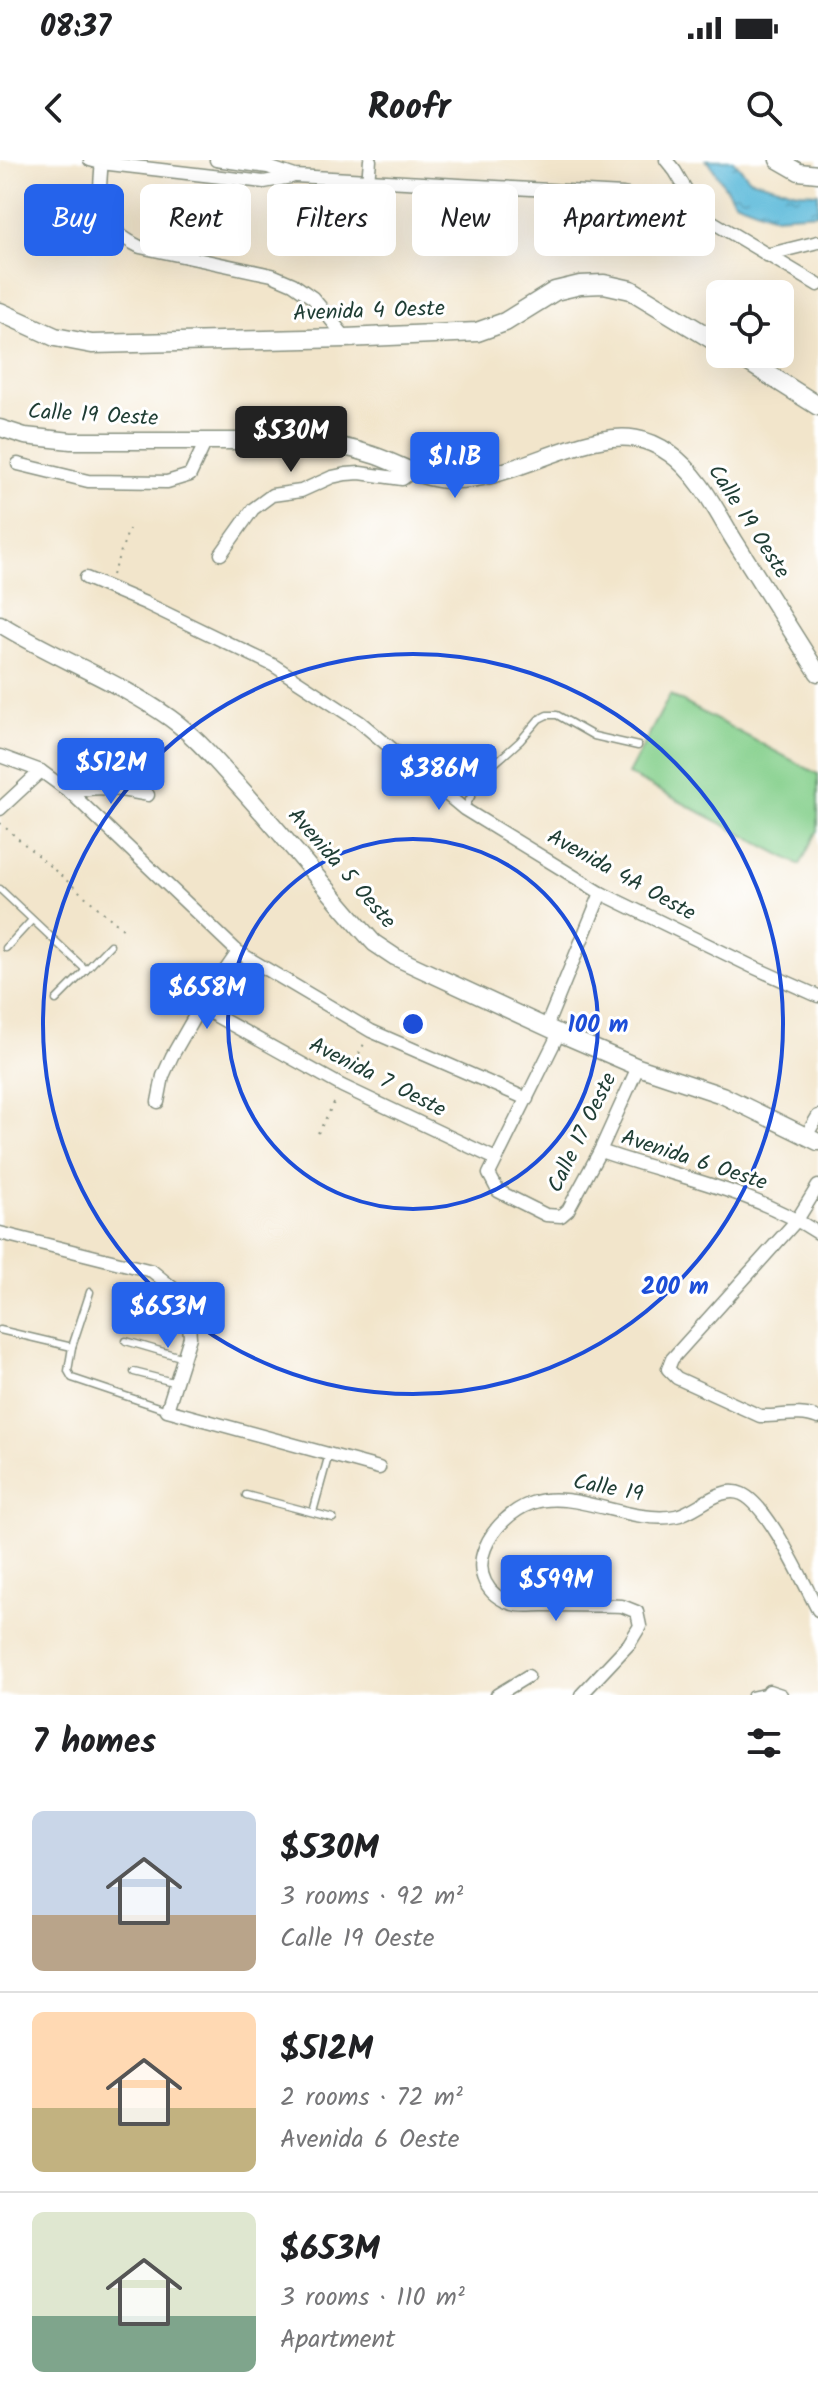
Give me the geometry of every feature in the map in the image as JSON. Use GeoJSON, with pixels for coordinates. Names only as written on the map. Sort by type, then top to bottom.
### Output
{"type":"FeatureCollection","features":[{"type":"Feature","properties":{"kind":"main road","name":"Avenida 4 Oeste"},"geometry":{"type":"LineString","coordinates":[[0,312],[55,337],[92,344],[477,332],[505,322],[555,291],[580,285],[604,284],[631,290],[706,336]]}},
{"type":"Feature","properties":{"kind":"main road"},"geometry":{"type":"LineString","coordinates":[[758,368],[818,406]]}},
{"type":"Feature","properties":{"kind":"street"},"geometry":{"type":"LineString","coordinates":[[216,160],[268,167],[295,176],[534,190]]}},
{"type":"Feature","properties":{"kind":"street"},"geometry":{"type":"LineString","coordinates":[[368,182],[370,160]]}},
{"type":"Feature","properties":{"kind":"street"},"geometry":{"type":"LineString","coordinates":[[666,160],[683,184]]}},
{"type":"Feature","properties":{"kind":"street"},"geometry":{"type":"LineString","coordinates":[[778,160],[799,172],[818,174]]}},
{"type":"Feature","properties":{"kind":"street"},"geometry":{"type":"LineString","coordinates":[[295,176],[264,182],[98,161],[99,199],[103,216],[127,240],[140,247],[272,275],[293,284],[313,298],[346,338]]}},
{"type":"Feature","properties":{"kind":"street"},"geometry":{"type":"LineString","coordinates":[[715,224],[818,285]]}},
{"type":"Feature","properties":{"kind":"street"},"geometry":{"type":"LineString","coordinates":[[766,255],[818,242]]}},
{"type":"Feature","properties":{"kind":"street","name":"Calle 19 Oeste"},"geometry":{"type":"LineString","coordinates":[[0,428],[25,436],[71,441],[332,443],[376,456],[412,472],[437,479],[458,480],[489,475],[597,440],[625,436],[636,438],[656,445],[677,459],[698,484],[818,673]]}},
{"type":"Feature","properties":{"kind":"street"},"geometry":{"type":"LineString","coordinates":[[18,464],[88,481],[167,482],[190,475],[206,441]]}},
{"type":"Feature","properties":{"kind":"street"},"geometry":{"type":"LineString","coordinates":[[221,554],[253,509],[272,495],[301,491],[346,474],[402,479],[412,472]]}},
{"type":"Feature","properties":{"kind":"street","name":"Avenida 4A Oeste"},"geometry":{"type":"LineString","coordinates":[[86,578],[273,665],[360,722],[464,809],[601,893],[818,996]]}},
{"type":"Feature","properties":{"kind":"street","name":"Avenida 5 Oeste"},"geometry":{"type":"LineString","coordinates":[[0,624],[34,645],[146,702],[173,720],[261,810],[374,943],[395,957],[638,1067],[722,1095],[812,1139]]}},
{"type":"Feature","properties":{"kind":"street"},"geometry":{"type":"LineString","coordinates":[[0,756],[41,771],[71,793],[238,952],[371,1031],[527,1099]]}},
{"type":"Feature","properties":{"kind":"street"},"geometry":{"type":"LineString","coordinates":[[0,809],[41,771]]}},
{"type":"Feature","properties":{"kind":"street"},"geometry":{"type":"LineString","coordinates":[[71,793],[101,787],[148,795]]}},
{"type":"Feature","properties":{"kind":"street"},"geometry":{"type":"LineString","coordinates":[[496,1159],[527,1099],[601,893]]}},
{"type":"Feature","properties":{"kind":"street"},"geometry":{"type":"LineString","coordinates":[[158,1102],[163,1076],[172,1056],[200,1007],[238,952]]}},
{"type":"Feature","properties":{"kind":"street","name":"Avenida 7 Oeste"},"geometry":{"type":"LineString","coordinates":[[200,1007],[342,1086],[496,1159]]}},
{"type":"Feature","properties":{"kind":"street","name":"Calle 17 Oeste"},"geometry":{"type":"LineString","coordinates":[[496,1159],[489,1174],[498,1191],[546,1215],[561,1216],[568,1210],[600,1151],[638,1067]]}},
{"type":"Feature","properties":{"kind":"street"},"geometry":{"type":"LineString","coordinates":[[812,1139],[818,1116]]}},
{"type":"Feature","properties":{"kind":"street","name":"Avenida 6 Oeste"},"geometry":{"type":"LineString","coordinates":[[600,1151],[737,1194],[797,1220],[818,1233]]}},
{"type":"Feature","properties":{"kind":"street"},"geometry":{"type":"LineString","coordinates":[[818,1186],[797,1220],[672,1359],[668,1369],[677,1378],[760,1416],[802,1413],[818,1418]]}},
{"type":"Feature","properties":{"kind":"street"},"geometry":{"type":"LineString","coordinates":[[0,1233],[152,1271],[174,1289],[188,1312],[190,1337],[167,1410],[379,1468]]}},
{"type":"Feature","properties":{"kind":"street","name":"Calle 19"},"geometry":{"type":"LineString","coordinates":[[581,1695],[629,1644],[640,1626],[637,1612],[622,1606],[513,1605],[494,1593],[482,1578],[480,1560],[488,1541],[499,1524],[533,1503],[560,1499],[646,1517],[677,1516],[727,1491],[740,1493],[753,1501],[767,1518],[818,1610]]}},
{"type":"Feature","properties":{"kind":"street"},"geometry":{"type":"LineString","coordinates":[[497,1695],[528,1676]]}},
{"type":"Feature","properties":{"kind":"lane"},"geometry":{"type":"LineString","coordinates":[[464,809],[484,773],[539,719],[547,715],[557,715],[594,736],[638,746]]}},
{"type":"Feature","properties":{"kind":"lane"},"geometry":{"type":"LineString","coordinates":[[0,889],[86,970]]}},
{"type":"Feature","properties":{"kind":"lane"},"geometry":{"type":"LineString","coordinates":[[6,948],[32,920]]}},
{"type":"Feature","properties":{"kind":"lane"},"geometry":{"type":"LineString","coordinates":[[56,1000],[110,945]]}},
{"type":"Feature","properties":{"kind":"lane"},"geometry":{"type":"LineString","coordinates":[[90,1292],[72,1347],[68,1371],[72,1378],[167,1410]]}},
{"type":"Feature","properties":{"kind":"lane"},"geometry":{"type":"LineString","coordinates":[[0,1330],[72,1347]]}},
{"type":"Feature","properties":{"kind":"lane"},"geometry":{"type":"LineString","coordinates":[[126,1341],[184,1358]]}},
{"type":"Feature","properties":{"kind":"lane"},"geometry":{"type":"LineString","coordinates":[[134,1372],[177,1383]]}},
{"type":"Feature","properties":{"kind":"lane"},"geometry":{"type":"LineString","coordinates":[[313,1512],[329,1454]]}},
{"type":"Feature","properties":{"kind":"lane"},"geometry":{"type":"LineString","coordinates":[[246,1495],[333,1518]]}},
{"type":"Feature","properties":{"kind":"lane"},"geometry":{"type":"LineString","coordinates":[[751,1695],[775,1693]]}},
{"type":"Feature","properties":{"kind":"path"},"geometry":{"type":"LineString","coordinates":[[107,587],[129,529]]}},
{"type":"Feature","properties":{"kind":"path"},"geometry":{"type":"LineString","coordinates":[[0,823],[125,931]]}},
{"type":"Feature","properties":{"kind":"green space"},"geometry":{"type":"Polygon","coordinates":[[[670,695],[818,774],[818,830],[800,865],[628,774],[670,695]]]}},
{"type":"Feature","properties":{"kind":"water"},"geometry":{"type":"Polygon","coordinates":[[[705,160],[733,160],[750,179],[797,192],[818,193],[818,213],[774,216],[734,201],[705,160]]]}}]}
